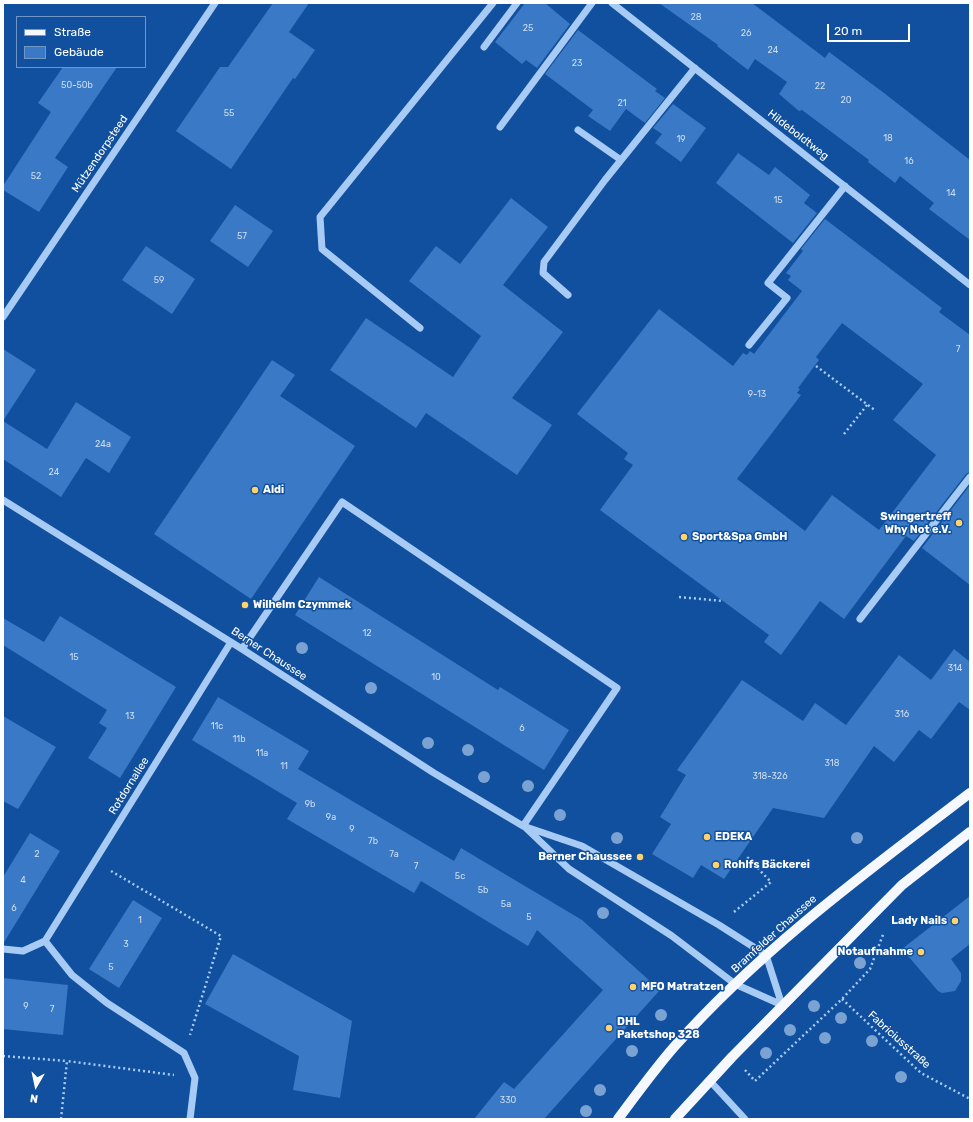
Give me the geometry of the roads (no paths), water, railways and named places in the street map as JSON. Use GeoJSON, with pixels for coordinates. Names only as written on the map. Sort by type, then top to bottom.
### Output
{"type":"FeatureCollection","features":[{"type":"Feature","properties":{"kind":"main road","name":"Bramfelder Chaussee"},"geometry":{"type":"LineString","coordinates":[[618,1119],[673,1048],[735,984],[766,955],[825,904],[970,793]]}},
{"type":"Feature","properties":{"kind":"main road"},"geometry":{"type":"LineString","coordinates":[[675,1119],[782,1005],[902,885],[970,832]]}},
{"type":"Feature","properties":{"kind":"street","name":"Mützendorpsteed"},"geometry":{"type":"LineString","coordinates":[[3,317],[214,3]]}},
{"type":"Feature","properties":{"kind":"street"},"geometry":{"type":"LineString","coordinates":[[420,328],[322,249],[320,217],[493,3]]}},
{"type":"Feature","properties":{"kind":"street"},"geometry":{"type":"LineString","coordinates":[[484,47],[517,3]]}},
{"type":"Feature","properties":{"kind":"street"},"geometry":{"type":"LineString","coordinates":[[500,127],[592,3]]}},
{"type":"Feature","properties":{"kind":"street","name":"Hildeboldtweg"},"geometry":{"type":"LineString","coordinates":[[612,3],[970,285]]}},
{"type":"Feature","properties":{"kind":"street"},"geometry":{"type":"LineString","coordinates":[[568,295],[543,273],[544,262],[695,68]]}},
{"type":"Feature","properties":{"kind":"street"},"geometry":{"type":"LineString","coordinates":[[578,130],[622,160]]}},
{"type":"Feature","properties":{"kind":"street"},"geometry":{"type":"LineString","coordinates":[[749,345],[787,298],[768,283],[845,186]]}},
{"type":"Feature","properties":{"kind":"street"},"geometry":{"type":"LineString","coordinates":[[860,619],[970,477]]}},
{"type":"Feature","properties":{"kind":"street","name":"Berner Chaussee"},"geometry":{"type":"LineString","coordinates":[[3,500],[231,642],[434,772],[524,826],[582,846],[719,925],[766,955]]}},
{"type":"Feature","properties":{"kind":"street"},"geometry":{"type":"LineString","coordinates":[[242,649],[342,502],[618,688],[524,826]]}},
{"type":"Feature","properties":{"kind":"street","name":"Rotdornallee"},"geometry":{"type":"LineString","coordinates":[[45,941],[231,642]]}},
{"type":"Feature","properties":{"kind":"street","name":"Berner Chaussee"},"geometry":{"type":"LineString","coordinates":[[524,826],[569,868],[672,936],[735,984],[782,1005]]}},
{"type":"Feature","properties":{"kind":"street"},"geometry":{"type":"LineString","coordinates":[[3,949],[23,951],[45,941],[72,975],[107,1003],[184,1053],[195,1078],[190,1119]]}},
{"type":"Feature","properties":{"kind":"street"},"geometry":{"type":"LineString","coordinates":[[766,955],[782,1005]]}},
{"type":"Feature","properties":{"kind":"street"},"geometry":{"type":"LineString","coordinates":[[710,1081],[745,1119]]}},
{"type":"Feature","properties":{"kind":"place","name":"Aldi"},"geometry":{"type":"Point","coordinates":[255,490]}},
{"type":"Feature","properties":{"kind":"place","name":"Swingertreff Why Not e.V."},"geometry":{"type":"Point","coordinates":[959,523]}},
{"type":"Feature","properties":{"kind":"place","name":"Sport&Spa GmbH"},"geometry":{"type":"Point","coordinates":[684,537]}},
{"type":"Feature","properties":{"kind":"place","name":"Wilhelm Czymmek"},"geometry":{"type":"Point","coordinates":[245,605]}},
{"type":"Feature","properties":{"kind":"place","name":"EDEKA"},"geometry":{"type":"Point","coordinates":[707,837]}},
{"type":"Feature","properties":{"kind":"place","name":"Berner Chaussee"},"geometry":{"type":"Point","coordinates":[640,857]}},
{"type":"Feature","properties":{"kind":"place","name":"Rohlfs Bäckerei"},"geometry":{"type":"Point","coordinates":[716,865]}},
{"type":"Feature","properties":{"kind":"place","name":"Lady Nails"},"geometry":{"type":"Point","coordinates":[955,921]}},
{"type":"Feature","properties":{"kind":"place","name":"Notaufnahme"},"geometry":{"type":"Point","coordinates":[921,952]}},
{"type":"Feature","properties":{"kind":"place","name":"MFO Matratzen"},"geometry":{"type":"Point","coordinates":[633,987]}},
{"type":"Feature","properties":{"kind":"place","name":"DHL Paketshop 328"},"geometry":{"type":"Point","coordinates":[609,1028]}}]}
